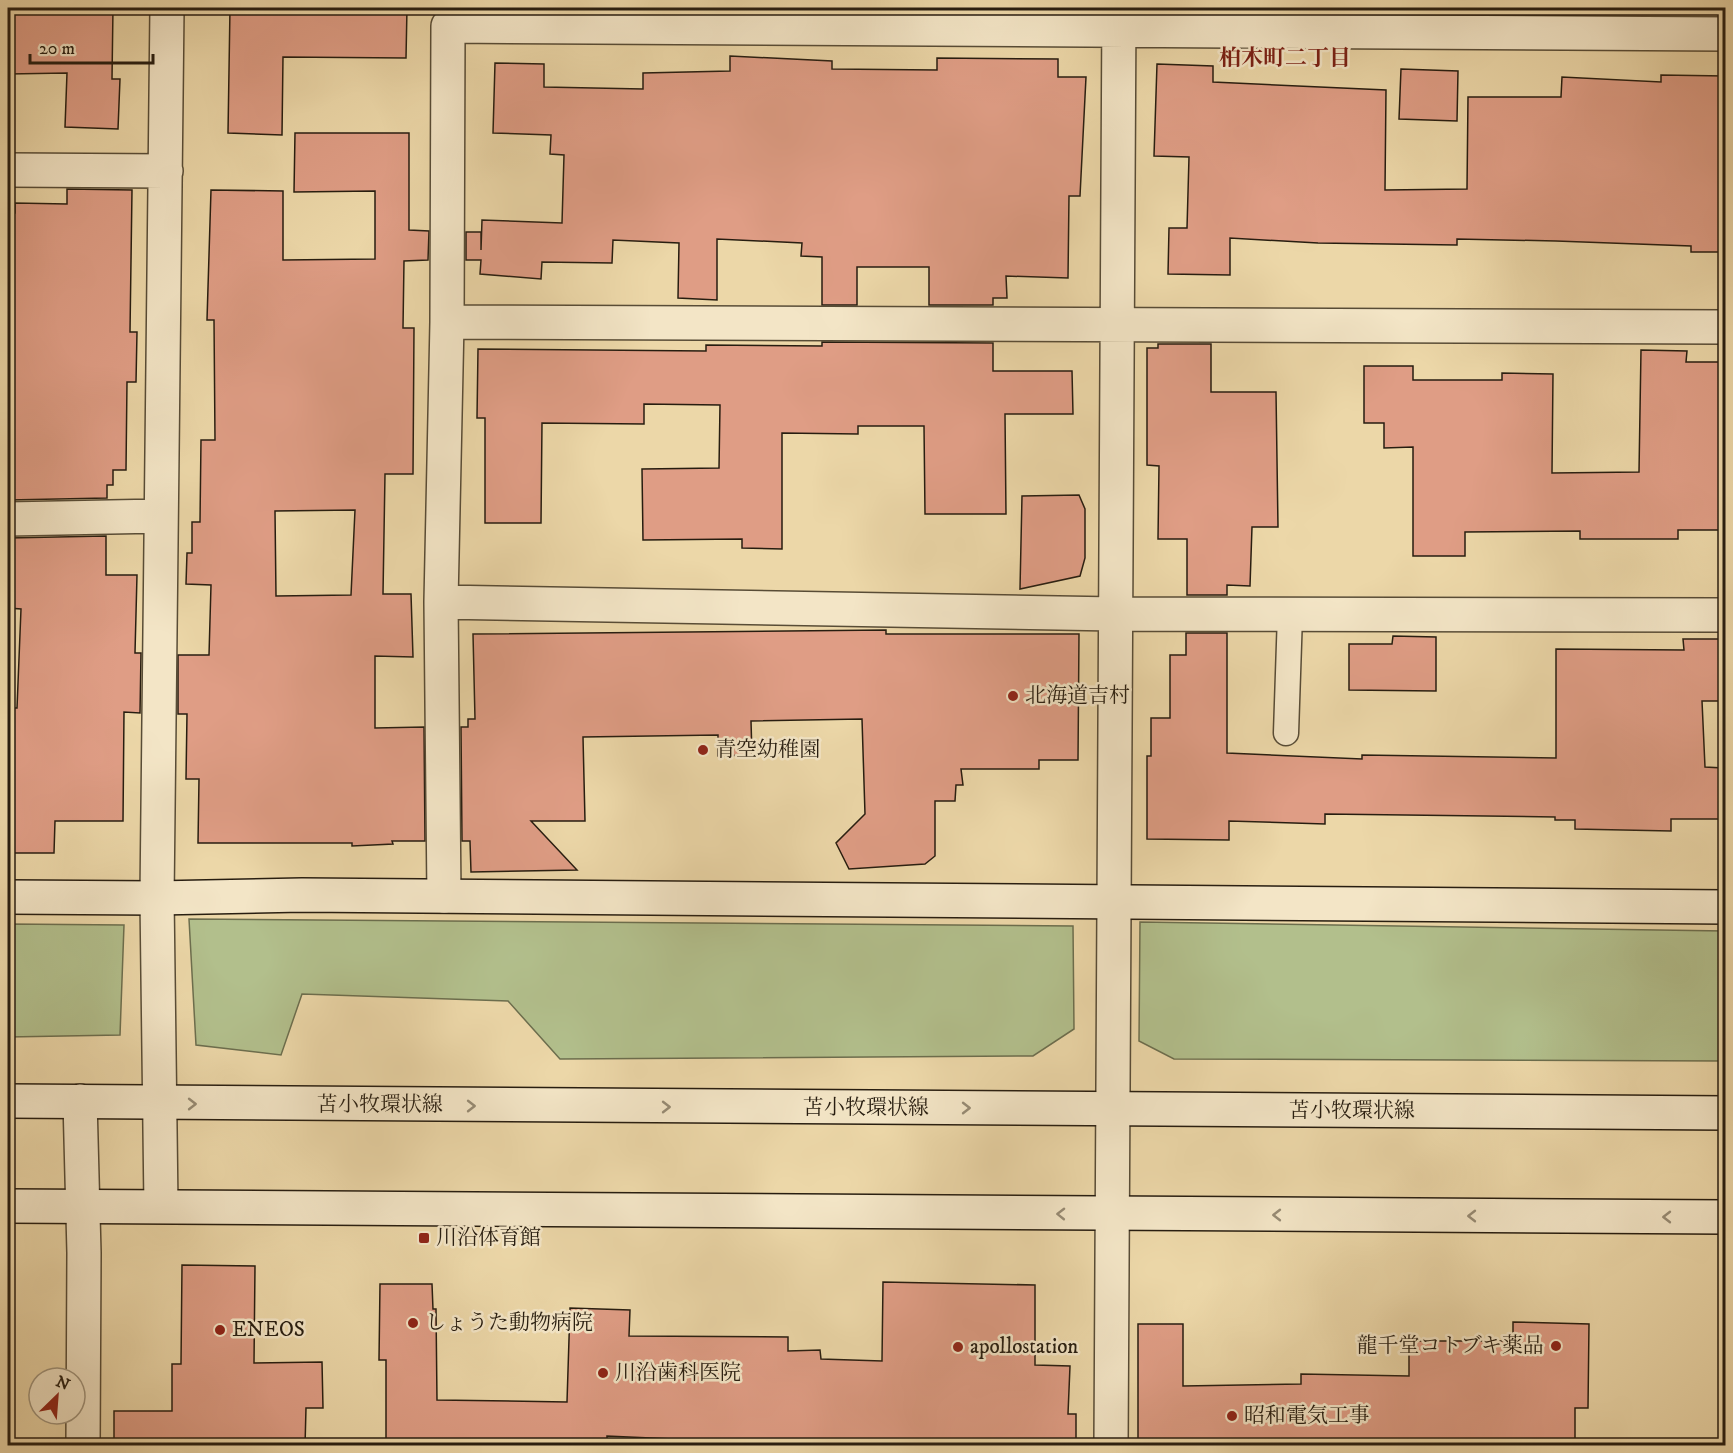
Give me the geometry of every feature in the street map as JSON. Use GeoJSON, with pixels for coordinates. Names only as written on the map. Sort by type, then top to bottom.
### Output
{"type":"FeatureCollection","features":[{"type":"Feature","properties":{"kind":"street"},"geometry":{"type":"LineString","coordinates":[[161,1206],[157,898],[167,8]]}},
{"type":"Feature","properties":{"kind":"street"},"geometry":{"type":"LineString","coordinates":[[1111,1446],[1119,20]]}},
{"type":"Feature","properties":{"kind":"street"},"geometry":{"type":"LineString","coordinates":[[444,896],[441,602],[447,322],[448,26],[1119,20],[1713,25]]}},
{"type":"Feature","properties":{"kind":"street"},"geometry":{"type":"LineString","coordinates":[[8,170],[166,171]]}},
{"type":"Feature","properties":{"kind":"street"},"geometry":{"type":"LineString","coordinates":[[447,322],[1725,327]]}},
{"type":"Feature","properties":{"kind":"street"},"geometry":{"type":"LineString","coordinates":[[8,519],[161,516]]}},
{"type":"Feature","properties":{"kind":"street"},"geometry":{"type":"LineString","coordinates":[[441,602],[1115,614],[1725,615]]}},
{"type":"Feature","properties":{"kind":"street"},"geometry":{"type":"LineString","coordinates":[[8,897],[157,898],[302,895],[1725,907]]}},
{"type":"Feature","properties":{"kind":"street","name":"苫小牧環状線"},"geometry":{"type":"LineString","coordinates":[[8,1101],[160,1104],[1725,1113]]}},
{"type":"Feature","properties":{"kind":"street"},"geometry":{"type":"LineString","coordinates":[[80,1101],[83,1206],[83,1446]]}},
{"type":"Feature","properties":{"kind":"street"},"geometry":{"type":"LineString","coordinates":[[8,1206],[1725,1217]]}},
{"type":"Feature","properties":{"kind":"lane"},"geometry":{"type":"LineString","coordinates":[[1286,733],[1290,614]]}},
{"type":"Feature","properties":{"kind":"green space"},"geometry":{"type":"Polygon","coordinates":[[[189,919],[1073,926],[1074,1029],[1033,1056],[560,1059],[508,1001],[302,994],[281,1055],[196,1045],[189,919]]]}},
{"type":"Feature","properties":{"kind":"green space"},"geometry":{"type":"Polygon","coordinates":[[[1140,922],[1725,931],[1725,1061],[1174,1059],[1139,1041],[1140,922]]]}},
{"type":"Feature","properties":{"kind":"green space"},"geometry":{"type":"Polygon","coordinates":[[[8,924],[124,925],[120,1035],[8,1037],[8,924]]]}},
{"type":"Feature","properties":{"kind":"building"},"geometry":{"type":"Polygon","coordinates":[[[8,8],[113,8],[112,79],[120,79],[118,129],[65,127],[67,73],[8,74],[8,8]]]}},
{"type":"Feature","properties":{"kind":"building"},"geometry":{"type":"Polygon","coordinates":[[[230,8],[407,8],[406,58],[283,57],[282,135],[228,133],[230,8]]]}},
{"type":"Feature","properties":{"kind":"building"},"geometry":{"type":"Polygon","coordinates":[[[730,56],[832,61],[832,69],[937,70],[937,58],[1058,59],[1058,77],[1086,77],[1080,196],[1069,196],[1068,278],[1006,276],[1007,298],[993,298],[993,305],[929,305],[929,267],[857,267],[857,305],[822,305],[822,257],[801,256],[802,243],[717,239],[717,300],[678,298],[679,243],[613,240],[612,263],[542,262],[541,279],[480,274],[481,260],[466,260],[466,232],[481,232],[481,250],[482,220],[562,223],[564,155],[550,154],[551,135],[493,133],[495,63],[544,64],[544,87],[643,89],[643,73],[730,71],[730,56]]]}},
{"type":"Feature","properties":{"kind":"building"},"geometry":{"type":"Polygon","coordinates":[[[1157,64],[1213,66],[1213,82],[1386,90],[1385,190],[1467,189],[1468,97],[1561,97],[1562,77],[1661,82],[1661,75],[1725,76],[1725,252],[1691,252],[1691,246],[1556,241],[1457,239],[1457,245],[1318,243],[1230,238],[1230,275],[1168,274],[1169,228],[1187,228],[1189,157],[1154,156],[1157,64]]]}},
{"type":"Feature","properties":{"kind":"building"},"geometry":{"type":"Polygon","coordinates":[[[1401,69],[1458,71],[1457,121],[1399,119],[1401,69]]]}},
{"type":"Feature","properties":{"kind":"building"},"geometry":{"type":"Polygon","coordinates":[[[295,133],[409,133],[409,230],[429,231],[428,260],[404,261],[403,328],[414,328],[413,474],[385,474],[383,594],[411,594],[413,657],[375,656],[375,728],[424,727],[425,841],[392,841],[393,844],[352,846],[352,843],[198,843],[199,779],[186,779],[187,714],[178,714],[178,655],[209,655],[211,585],[186,584],[187,553],[192,553],[192,522],[200,522],[201,440],[215,440],[214,320],[207,320],[211,190],[283,191],[283,260],[375,259],[375,191],[294,192],[295,133]],[[355,510],[275,511],[276,596],[351,595],[355,510]]]}},
{"type":"Feature","properties":{"kind":"building"},"geometry":{"type":"Polygon","coordinates":[[[67,189],[132,190],[130,332],[137,332],[136,382],[127,382],[126,470],[113,470],[113,485],[107,485],[107,498],[8,500],[8,212],[15,213],[15,203],[67,204],[67,189]]]}},
{"type":"Feature","properties":{"kind":"building"},"geometry":{"type":"Polygon","coordinates":[[[822,342],[993,343],[993,371],[1072,371],[1073,414],[1005,414],[1006,514],[925,514],[924,426],[858,426],[858,434],[782,433],[782,549],[742,548],[742,539],[643,540],[642,469],[719,468],[720,405],[644,404],[644,424],[542,423],[541,523],[485,523],[485,418],[477,418],[478,349],[706,351],[706,345],[822,346],[822,342]]]}},
{"type":"Feature","properties":{"kind":"building"},"geometry":{"type":"Polygon","coordinates":[[[1158,344],[1211,344],[1211,392],[1276,392],[1278,527],[1252,527],[1250,586],[1227,585],[1227,595],[1187,595],[1187,539],[1158,539],[1159,466],[1147,465],[1147,348],[1158,348],[1158,344]]]}},
{"type":"Feature","properties":{"kind":"building"},"geometry":{"type":"Polygon","coordinates":[[[1641,350],[1687,351],[1686,362],[1725,362],[1725,530],[1678,530],[1678,539],[1580,539],[1580,531],[1465,532],[1465,556],[1413,556],[1413,447],[1384,448],[1384,423],[1364,423],[1364,366],[1413,366],[1413,380],[1502,380],[1502,373],[1553,374],[1552,473],[1639,472],[1641,350]]]}},
{"type":"Feature","properties":{"kind":"building"},"geometry":{"type":"Polygon","coordinates":[[[1079,495],[1085,509],[1085,558],[1080,576],[1020,589],[1022,496],[1079,495]]]}},
{"type":"Feature","properties":{"kind":"building"},"geometry":{"type":"Polygon","coordinates":[[[106,536],[106,575],[137,575],[135,653],[141,653],[140,713],[124,712],[123,821],[55,821],[54,853],[8,853],[8,708],[17,708],[21,609],[8,608],[8,538],[106,536]]]}},
{"type":"Feature","properties":{"kind":"building"},"geometry":{"type":"Polygon","coordinates":[[[886,630],[886,634],[1079,634],[1078,760],[1039,760],[1039,769],[961,769],[963,785],[956,785],[955,801],[935,801],[935,856],[925,864],[849,869],[836,843],[865,814],[862,719],[751,721],[752,755],[718,756],[718,735],[583,737],[585,821],[531,821],[577,870],[471,872],[470,841],[462,841],[461,727],[468,727],[468,719],[475,719],[473,634],[886,630]]]}},
{"type":"Feature","properties":{"kind":"building"},"geometry":{"type":"Polygon","coordinates":[[[1186,633],[1227,633],[1227,753],[1362,759],[1362,755],[1556,758],[1556,649],[1684,650],[1683,639],[1720,639],[1720,650],[1725,650],[1725,701],[1702,701],[1705,767],[1723,768],[1725,819],[1671,819],[1671,831],[1575,829],[1575,820],[1555,820],[1555,817],[1325,814],[1325,824],[1229,821],[1229,840],[1147,839],[1147,756],[1151,756],[1151,718],[1170,718],[1170,655],[1186,655],[1186,633]]]}},
{"type":"Feature","properties":{"kind":"building"},"geometry":{"type":"Polygon","coordinates":[[[1393,636],[1436,637],[1436,691],[1349,690],[1349,644],[1392,644],[1393,636]]]}},
{"type":"Feature","properties":{"kind":"building"},"geometry":{"type":"Polygon","coordinates":[[[182,1265],[255,1266],[254,1363],[322,1362],[323,1408],[306,1408],[305,1446],[114,1446],[114,1411],[172,1411],[172,1364],[181,1364],[182,1265]]]}},
{"type":"Feature","properties":{"kind":"building"},"geometry":{"type":"Polygon","coordinates":[[[883,1282],[1035,1285],[1035,1365],[1070,1366],[1068,1414],[1076,1414],[1076,1446],[673,1446],[673,1439],[607,1436],[607,1446],[386,1446],[386,1360],[379,1360],[380,1284],[432,1284],[433,1309],[436,1309],[437,1400],[567,1402],[570,1308],[630,1310],[629,1336],[788,1337],[788,1351],[820,1350],[821,1359],[882,1361],[883,1282]]]}},
{"type":"Feature","properties":{"kind":"building"},"geometry":{"type":"Polygon","coordinates":[[[1513,1322],[1589,1324],[1588,1408],[1575,1408],[1575,1446],[1138,1446],[1138,1324],[1183,1324],[1183,1386],[1301,1384],[1301,1374],[1409,1376],[1409,1341],[1513,1341],[1513,1322]]]}},
{"type":"Feature","properties":{"kind":"place","name":"北海道吉村"},"geometry":{"type":"Point","coordinates":[1013,696]}},
{"type":"Feature","properties":{"kind":"place","name":"青空幼稚園"},"geometry":{"type":"Point","coordinates":[703,750]}},
{"type":"Feature","properties":{"kind":"place","name":"川沿体育館"},"geometry":{"type":"Point","coordinates":[424,1238]}},
{"type":"Feature","properties":{"kind":"place","name":"しょうた動物病院"},"geometry":{"type":"Point","coordinates":[413,1323]}},
{"type":"Feature","properties":{"kind":"place","name":"ENEOS"},"geometry":{"type":"Point","coordinates":[220,1330]}},
{"type":"Feature","properties":{"kind":"place","name":"龍千堂コトブキ薬品"},"geometry":{"type":"Point","coordinates":[1556,1346]}},
{"type":"Feature","properties":{"kind":"place","name":"apollostation"},"geometry":{"type":"Point","coordinates":[958,1347]}},
{"type":"Feature","properties":{"kind":"place","name":"川沿歯科医院"},"geometry":{"type":"Point","coordinates":[603,1373]}},
{"type":"Feature","properties":{"kind":"place","name":"昭和電気工事"},"geometry":{"type":"Point","coordinates":[1232,1416]}},
{"type":"Feature","properties":{"kind":"district","name":"柏木町二丁目"},"geometry":{"type":"Point","coordinates":[1285,58]}}]}
